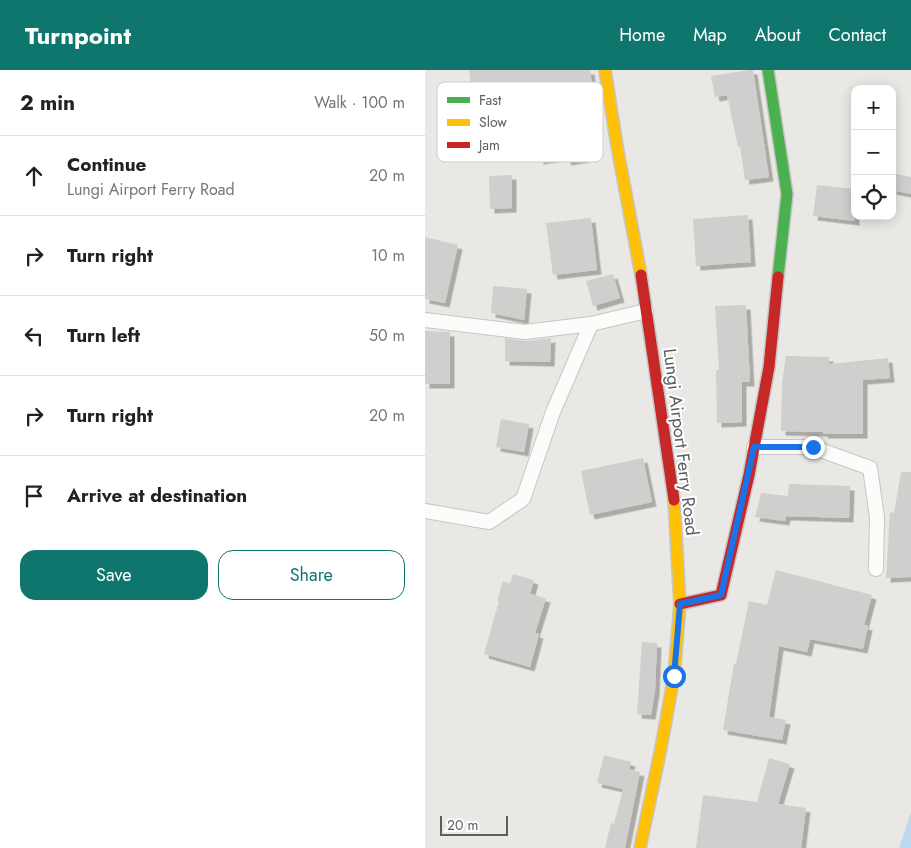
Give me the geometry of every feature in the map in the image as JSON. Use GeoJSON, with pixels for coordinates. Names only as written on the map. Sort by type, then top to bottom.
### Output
{"type":"FeatureCollection","features":[{"type":"Feature","properties":{"kind":"main road","name":"Lungi Airport Ferry Road"},"geometry":{"type":"LineString","coordinates":[[605,70],[639,264],[674,498],[680,604],[674,676],[640,848]]}},
{"type":"Feature","properties":{"kind":"main road"},"geometry":{"type":"LineString","coordinates":[[680,604],[721,595],[754,447],[769,367],[787,194],[768,70]]}},
{"type":"Feature","properties":{"kind":"lane"},"geometry":{"type":"LineString","coordinates":[[425,320],[525,332],[591,324],[646,310]]}},
{"type":"Feature","properties":{"kind":"lane"},"geometry":{"type":"LineString","coordinates":[[425,512],[489,522],[523,499],[553,412],[591,324]]}},
{"type":"Feature","properties":{"kind":"lane"},"geometry":{"type":"LineString","coordinates":[[754,447],[813,447],[870,468],[877,517],[875,569]]}},
{"type":"Feature","properties":{"kind":"water"},"geometry":{"type":"Polygon","coordinates":[[[911,812],[911,848],[899,848],[911,812]]]}},
{"type":"Feature","properties":{"kind":"building"},"geometry":{"type":"Polygon","coordinates":[[[469,70],[590,70],[592,82],[470,82],[469,70]]]}},
{"type":"Feature","properties":{"kind":"building"},"geometry":{"type":"Polygon","coordinates":[[[753,70],[769,177],[745,180],[740,146],[738,147],[727,95],[715,97],[711,76],[753,70]]]}},
{"type":"Feature","properties":{"kind":"building"},"geometry":{"type":"Polygon","coordinates":[[[896,174],[911,177],[911,194],[896,191],[896,174]]]}},
{"type":"Feature","properties":{"kind":"building"},"geometry":{"type":"Polygon","coordinates":[[[512,175],[512,208],[490,209],[489,176],[512,175]]]}},
{"type":"Feature","properties":{"kind":"building"},"geometry":{"type":"Polygon","coordinates":[[[817,185],[851,189],[851,220],[855,221],[813,216],[817,185]]]}},
{"type":"Feature","properties":{"kind":"building"},"geometry":{"type":"Polygon","coordinates":[[[748,215],[751,262],[696,266],[693,219],[748,215]]]}},
{"type":"Feature","properties":{"kind":"building"},"geometry":{"type":"Polygon","coordinates":[[[591,218],[597,270],[553,275],[546,223],[591,218]]]}},
{"type":"Feature","properties":{"kind":"building"},"geometry":{"type":"Polygon","coordinates":[[[425,237],[458,245],[445,303],[425,299],[425,237]]]}},
{"type":"Feature","properties":{"kind":"building"},"geometry":{"type":"Polygon","coordinates":[[[613,274],[620,298],[593,306],[586,281],[613,274]]]}},
{"type":"Feature","properties":{"kind":"building"},"geometry":{"type":"Polygon","coordinates":[[[493,286],[527,289],[524,320],[491,313],[493,286]]]}},
{"type":"Feature","properties":{"kind":"building"},"geometry":{"type":"Polygon","coordinates":[[[746,305],[750,382],[742,382],[742,422],[717,423],[716,370],[719,370],[715,306],[746,305]]]}},
{"type":"Feature","properties":{"kind":"building"},"geometry":{"type":"Polygon","coordinates":[[[425,331],[450,332],[450,384],[425,384],[425,331]]]}},
{"type":"Feature","properties":{"kind":"building"},"geometry":{"type":"Polygon","coordinates":[[[505,338],[526,341],[551,338],[550,362],[505,361],[505,338]]]}},
{"type":"Feature","properties":{"kind":"building"},"geometry":{"type":"Polygon","coordinates":[[[786,356],[829,357],[829,364],[888,358],[890,378],[863,380],[863,434],[781,431],[782,383],[786,356]]]}},
{"type":"Feature","properties":{"kind":"building"},"geometry":{"type":"Polygon","coordinates":[[[501,419],[529,424],[524,452],[496,447],[501,419]]]}},
{"type":"Feature","properties":{"kind":"building"},"geometry":{"type":"Polygon","coordinates":[[[643,458],[652,502],[590,515],[581,471],[643,458]]]}},
{"type":"Feature","properties":{"kind":"building"},"geometry":{"type":"Polygon","coordinates":[[[901,472],[911,472],[911,577],[886,578],[890,512],[894,513],[901,472]]]}},
{"type":"Feature","properties":{"kind":"building"},"geometry":{"type":"Polygon","coordinates":[[[789,484],[850,486],[849,518],[786,516],[785,521],[755,517],[761,493],[788,496],[789,484]]]}},
{"type":"Feature","properties":{"kind":"building"},"geometry":{"type":"Polygon","coordinates":[[[776,570],[872,595],[864,625],[868,626],[863,649],[810,639],[807,652],[779,646],[769,717],[786,720],[782,740],[723,730],[734,663],[736,664],[749,601],[767,605],[776,570]]]}},
{"type":"Feature","properties":{"kind":"building"},"geometry":{"type":"Polygon","coordinates":[[[513,574],[534,580],[530,594],[546,598],[535,633],[539,634],[530,667],[484,654],[503,581],[510,584],[513,574]]]}},
{"type":"Feature","properties":{"kind":"building"},"geometry":{"type":"Polygon","coordinates":[[[642,642],[657,643],[655,691],[651,715],[637,714],[642,642]]]}},
{"type":"Feature","properties":{"kind":"building"},"geometry":{"type":"Polygon","coordinates":[[[604,755],[631,762],[629,769],[640,772],[625,848],[605,848],[611,823],[614,824],[623,789],[597,783],[604,755]]]}},
{"type":"Feature","properties":{"kind":"building"},"geometry":{"type":"Polygon","coordinates":[[[769,758],[790,764],[778,804],[806,808],[801,848],[696,848],[703,795],[757,802],[769,758]]]}},
{"type":"Feature","properties":{"kind":"traffic: fast"},"geometry":{"type":"LineString","coordinates":[[768,70],[787,194],[778,277]]}},
{"type":"Feature","properties":{"kind":"traffic: slow"},"geometry":{"type":"LineString","coordinates":[[605,70],[641,275]]}},
{"type":"Feature","properties":{"kind":"traffic: slow"},"geometry":{"type":"LineString","coordinates":[[640,848],[674,676],[680,604],[674,500]]}},
{"type":"Feature","properties":{"kind":"traffic: jam"},"geometry":{"type":"LineString","coordinates":[[641,275],[674,500]]}},
{"type":"Feature","properties":{"kind":"traffic: jam"},"geometry":{"type":"LineString","coordinates":[[680,604],[721,595],[749,475],[769,367],[778,277]]}},
{"type":"Feature","properties":{"kind":"route"},"geometry":{"type":"LineString","coordinates":[[674,676],[680,604],[721,595],[754,447],[813,447]]}}]}
